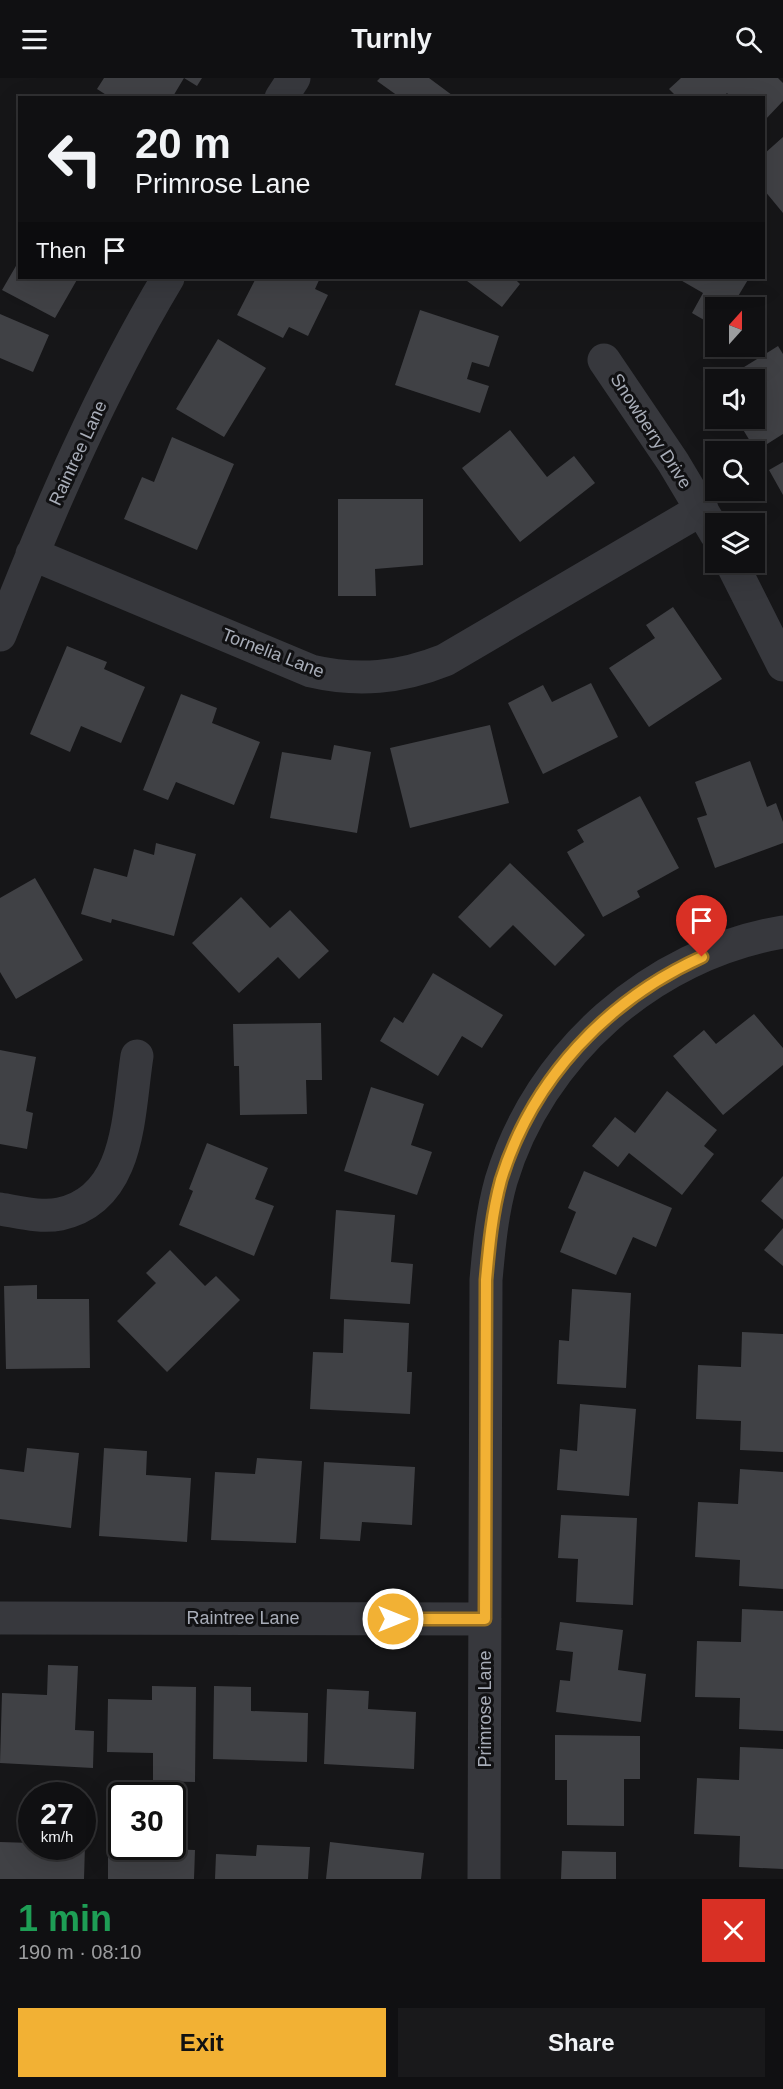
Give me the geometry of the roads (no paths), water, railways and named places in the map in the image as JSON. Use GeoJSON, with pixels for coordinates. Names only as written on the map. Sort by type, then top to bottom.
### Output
{"type":"FeatureCollection","features":[{"type":"Feature","properties":{"kind":"street"},"geometry":{"type":"LineString","coordinates":[[282,96],[294,78]]}},
{"type":"Feature","properties":{"kind":"street","name":"Raintree Lane"},"geometry":{"type":"LineString","coordinates":[[0,635],[32,554],[101,404],[167,279]]}},
{"type":"Feature","properties":{"kind":"street","name":"Snowberry Drive"},"geometry":{"type":"LineString","coordinates":[[604,360],[705,515]]}},
{"type":"Feature","properties":{"kind":"street","name":"Tornelia Lane"},"geometry":{"type":"LineString","coordinates":[[32,554],[311,671],[356,678],[379,678],[402,674],[445,660],[705,523]]}},
{"type":"Feature","properties":{"kind":"street"},"geometry":{"type":"LineString","coordinates":[[737,573],[783,665]]}},
{"type":"Feature","properties":{"kind":"street","name":"Primrose Lane"},"geometry":{"type":"LineString","coordinates":[[484,1879],[486,1280],[490,1229],[501,1180],[519,1133],[558,1069],[591,1031],[630,998],[671,971],[717,950],[783,932]]}},
{"type":"Feature","properties":{"kind":"street"},"geometry":{"type":"LineString","coordinates":[[0,1209],[35,1214],[58,1214],[80,1208],[99,1194],[114,1176],[122,1155],[137,1056]]}},
{"type":"Feature","properties":{"kind":"street","name":"Raintree Lane"},"geometry":{"type":"LineString","coordinates":[[0,1617],[485,1619]]}}]}
